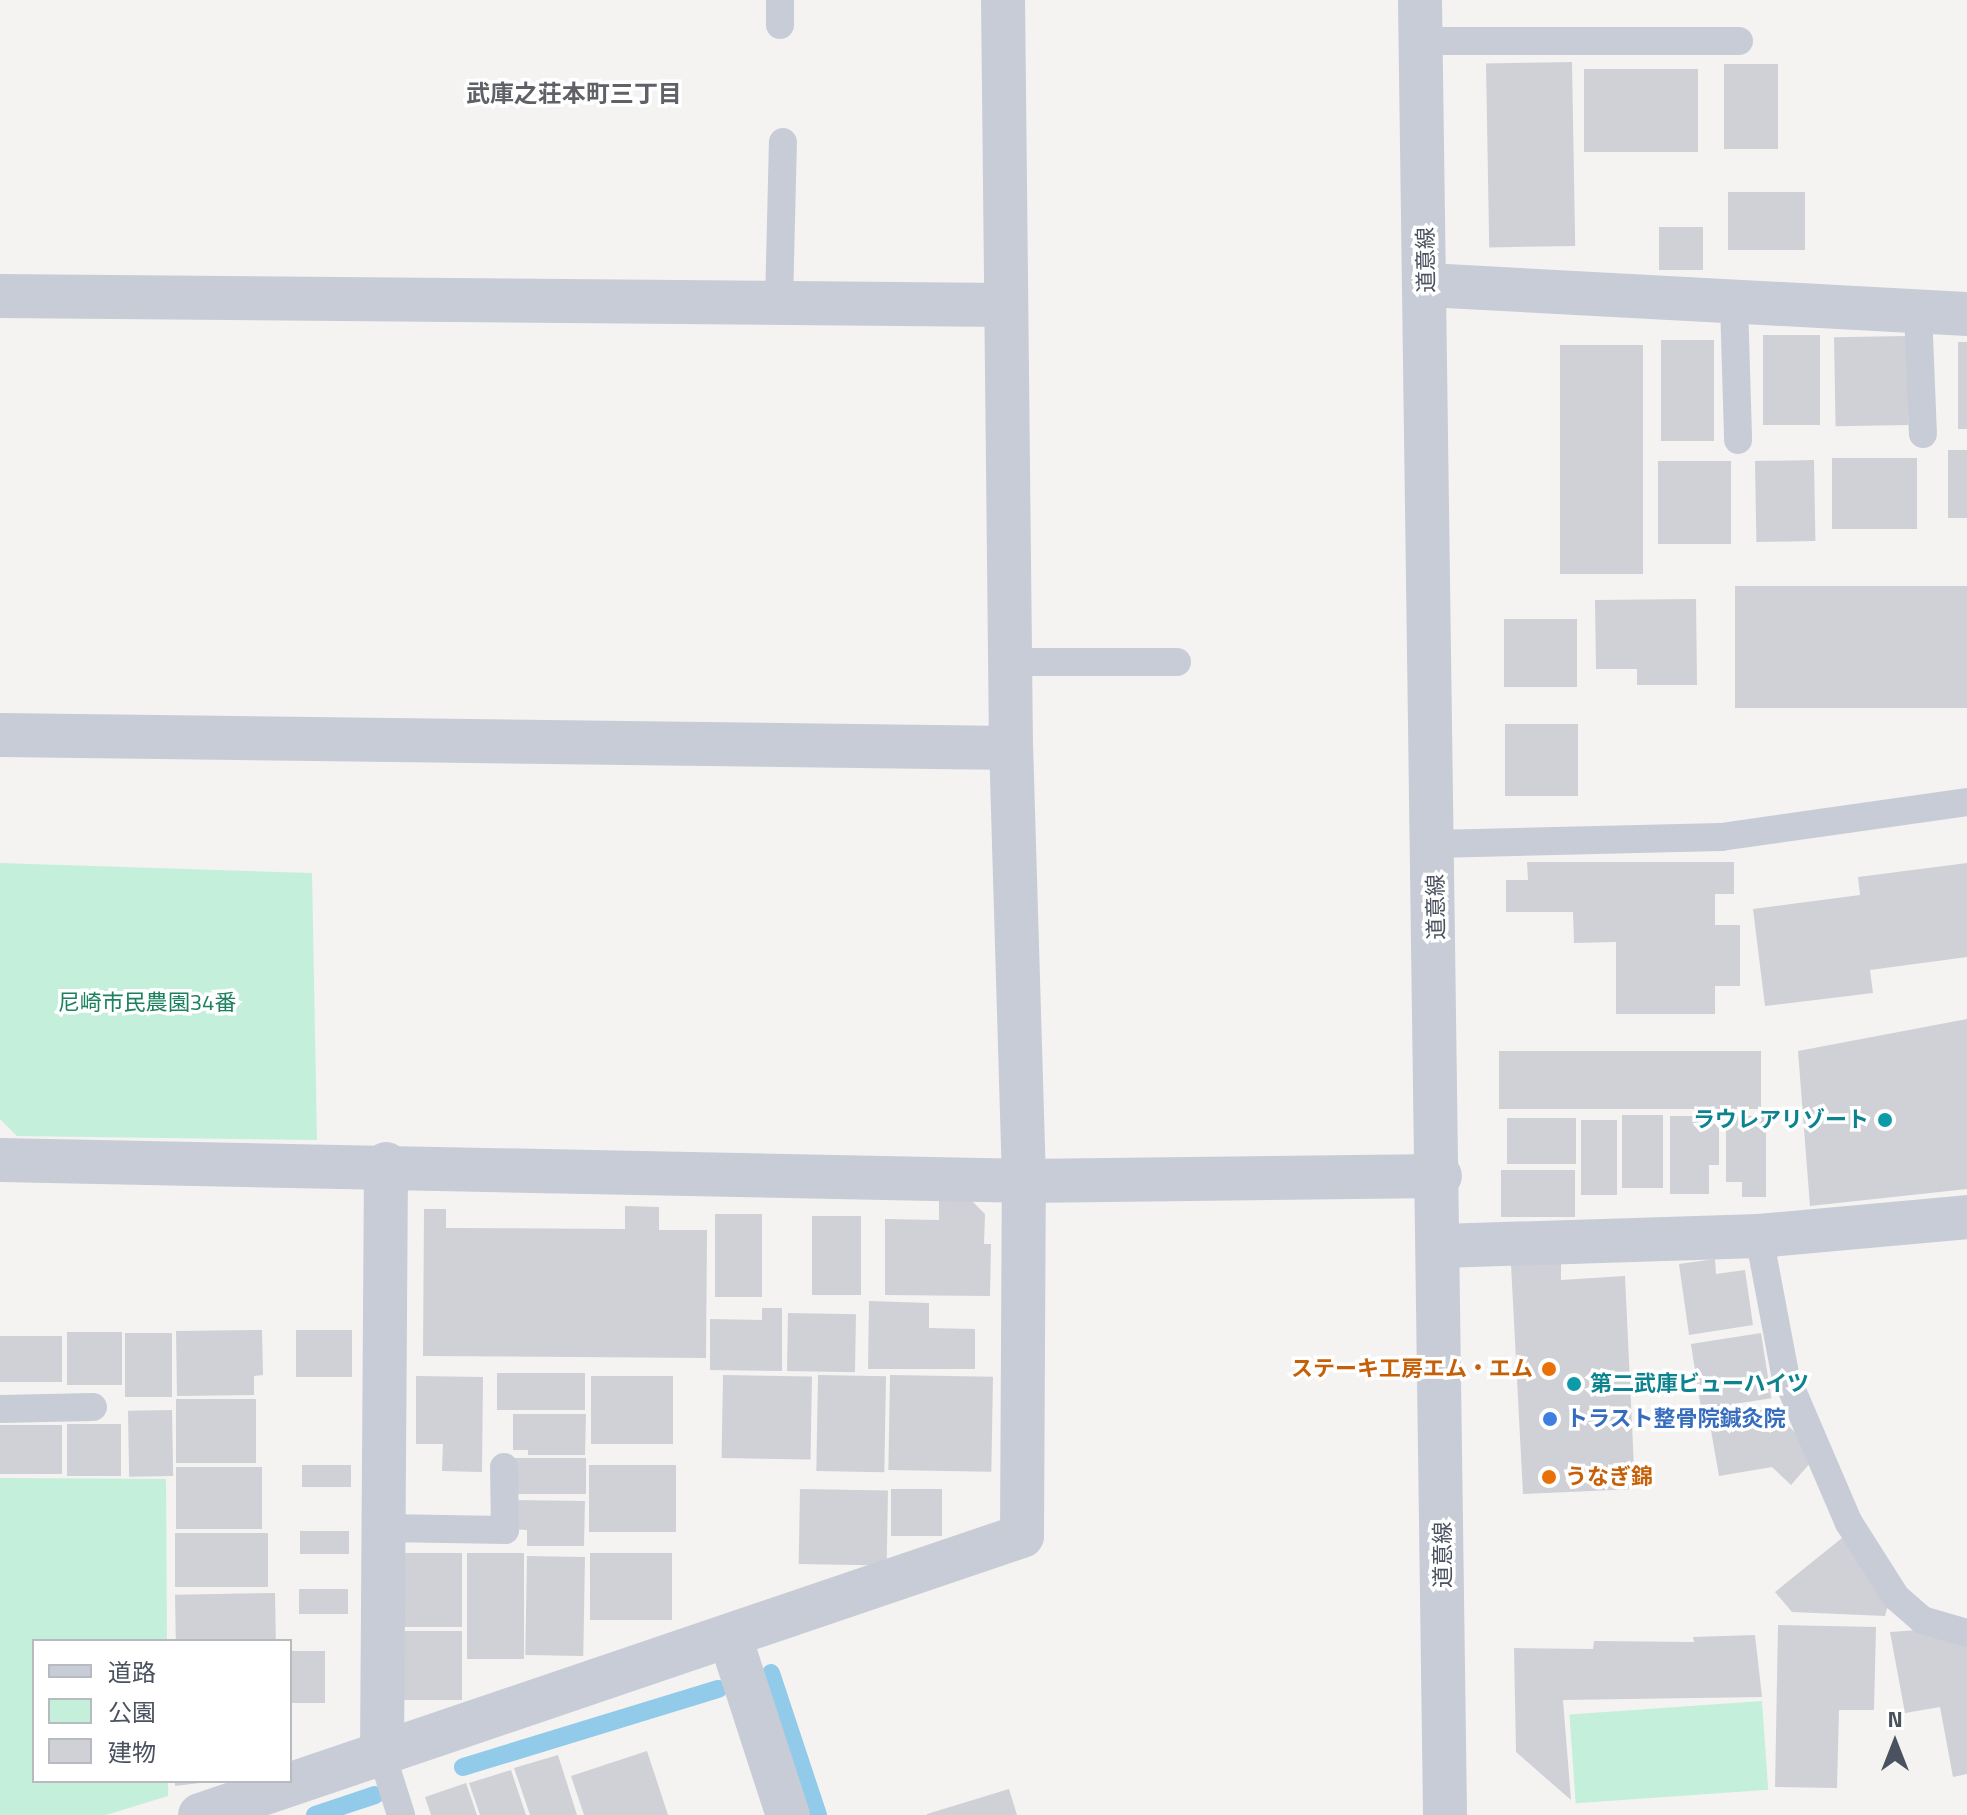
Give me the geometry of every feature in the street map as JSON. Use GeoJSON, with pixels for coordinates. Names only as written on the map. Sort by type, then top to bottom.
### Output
{"type":"FeatureCollection","features":[{"type":"Feature","properties":{"kind":"street"},"geometry":{"type":"LineString","coordinates":[[200,1815],[1022,1536],[1024,1181],[1011,748],[1003,0]]}},
{"type":"Feature","properties":{"kind":"street","name":"道意線"},"geometry":{"type":"LineString","coordinates":[[1421,20],[1441,1246],[1445,1815]]}},
{"type":"Feature","properties":{"kind":"street"},"geometry":{"type":"LineString","coordinates":[[1427,285],[1967,314]]}},
{"type":"Feature","properties":{"kind":"street"},"geometry":{"type":"LineString","coordinates":[[0,296],[1006,305]]}},
{"type":"Feature","properties":{"kind":"street"},"geometry":{"type":"LineString","coordinates":[[0,735],[1011,748]]}},
{"type":"Feature","properties":{"kind":"street"},"geometry":{"type":"LineString","coordinates":[[0,1160],[386,1164],[1024,1181],[1440,1176]]}},
{"type":"Feature","properties":{"kind":"street"},"geometry":{"type":"LineString","coordinates":[[382,1755],[386,1164]]}},
{"type":"Feature","properties":{"kind":"street"},"geometry":{"type":"LineString","coordinates":[[1441,1246],[1759,1236],[1967,1217]]}},
{"type":"Feature","properties":{"kind":"street"},"geometry":{"type":"LineString","coordinates":[[730,1637],[788,1815]]}},
{"type":"Feature","properties":{"kind":"lane"},"geometry":{"type":"LineString","coordinates":[[1421,20],[1739,41]]}},
{"type":"Feature","properties":{"kind":"lane"},"geometry":{"type":"LineString","coordinates":[[779,303],[783,142]]}},
{"type":"Feature","properties":{"kind":"lane"},"geometry":{"type":"LineString","coordinates":[[1734,302],[1738,440]]}},
{"type":"Feature","properties":{"kind":"lane"},"geometry":{"type":"LineString","coordinates":[[1918,311],[1923,434]]}},
{"type":"Feature","properties":{"kind":"lane"},"geometry":{"type":"LineString","coordinates":[[1010,662],[1177,662]]}},
{"type":"Feature","properties":{"kind":"lane"},"geometry":{"type":"LineString","coordinates":[[1435,844],[1721,837],[1967,802]]}},
{"type":"Feature","properties":{"kind":"lane"},"geometry":{"type":"LineString","coordinates":[[1759,1236],[1785,1374],[1849,1523],[1896,1597],[1922,1620],[1967,1633]]}},
{"type":"Feature","properties":{"kind":"lane"},"geometry":{"type":"LineString","coordinates":[[0,1409],[93,1407]]}},
{"type":"Feature","properties":{"kind":"lane"},"geometry":{"type":"LineString","coordinates":[[385,1528],[505,1530],[504,1467]]}},
{"type":"Feature","properties":{"kind":"lane"},"geometry":{"type":"LineString","coordinates":[[382,1755],[401,1815]]}},
{"type":"Feature","properties":{"kind":"green space","name":"尼崎市民農園34番"},"geometry":{"type":"Polygon","coordinates":[[[0,863],[312,873],[317,1140],[17,1136],[0,1119],[0,863]]]}},
{"type":"Feature","properties":{"kind":"green space"},"geometry":{"type":"Polygon","coordinates":[[[0,1478],[166,1479],[167,1639],[32,1639],[32,1783],[168,1783],[168,1796],[106,1815],[0,1815],[0,1478]]]}},
{"type":"Feature","properties":{"kind":"green space"},"geometry":{"type":"Polygon","coordinates":[[[1762,1701],[1768,1790],[1576,1803],[1569,1714],[1762,1701]]]}},
{"type":"Feature","properties":{"kind":"building"},"geometry":{"type":"Polygon","coordinates":[[[1572,62],[1575,246],[1489,247],[1486,64],[1572,62]]]}},
{"type":"Feature","properties":{"kind":"building"},"geometry":{"type":"Polygon","coordinates":[[[1724,64],[1778,64],[1778,149],[1724,149],[1724,64]]]}},
{"type":"Feature","properties":{"kind":"building"},"geometry":{"type":"Polygon","coordinates":[[[1584,69],[1698,69],[1698,152],[1584,152],[1584,69]]]}},
{"type":"Feature","properties":{"kind":"building"},"geometry":{"type":"Polygon","coordinates":[[[1728,192],[1805,192],[1805,250],[1728,250],[1728,192]]]}},
{"type":"Feature","properties":{"kind":"building"},"geometry":{"type":"Polygon","coordinates":[[[1659,227],[1703,227],[1703,270],[1659,270],[1659,227]]]}},
{"type":"Feature","properties":{"kind":"building"},"geometry":{"type":"Polygon","coordinates":[[[1763,335],[1820,335],[1820,425],[1763,425],[1763,335]]]}},
{"type":"Feature","properties":{"kind":"building"},"geometry":{"type":"Polygon","coordinates":[[[1907,336],[1909,425],[1836,426],[1834,337],[1907,336]]]}},
{"type":"Feature","properties":{"kind":"building"},"geometry":{"type":"Polygon","coordinates":[[[1661,340],[1714,340],[1714,441],[1661,441],[1661,340]]]}},
{"type":"Feature","properties":{"kind":"building"},"geometry":{"type":"Polygon","coordinates":[[[1958,342],[1967,342],[1967,429],[1958,429],[1958,342]]]}},
{"type":"Feature","properties":{"kind":"building"},"geometry":{"type":"Polygon","coordinates":[[[1560,345],[1643,345],[1643,574],[1560,574],[1560,345]]]}},
{"type":"Feature","properties":{"kind":"building"},"geometry":{"type":"Polygon","coordinates":[[[1948,450],[1967,450],[1967,518],[1948,518],[1948,450]]]}},
{"type":"Feature","properties":{"kind":"building"},"geometry":{"type":"Polygon","coordinates":[[[1832,458],[1917,458],[1917,529],[1832,529],[1832,458]]]}},
{"type":"Feature","properties":{"kind":"building"},"geometry":{"type":"Polygon","coordinates":[[[1814,460],[1815,541],[1756,542],[1755,461],[1814,460]]]}},
{"type":"Feature","properties":{"kind":"building"},"geometry":{"type":"Polygon","coordinates":[[[1658,461],[1731,461],[1731,544],[1658,544],[1658,461]]]}},
{"type":"Feature","properties":{"kind":"building"},"geometry":{"type":"Polygon","coordinates":[[[1735,586],[1967,586],[1967,708],[1735,708],[1735,586]]]}},
{"type":"Feature","properties":{"kind":"building"},"geometry":{"type":"Polygon","coordinates":[[[1696,599],[1697,685],[1637,685],[1637,669],[1596,669],[1595,600],[1696,599]]]}},
{"type":"Feature","properties":{"kind":"building"},"geometry":{"type":"Polygon","coordinates":[[[1504,619],[1577,619],[1577,687],[1504,687],[1504,619]]]}},
{"type":"Feature","properties":{"kind":"building"},"geometry":{"type":"Polygon","coordinates":[[[1505,724],[1578,724],[1578,796],[1505,796],[1505,724]]]}},
{"type":"Feature","properties":{"kind":"building"},"geometry":{"type":"Polygon","coordinates":[[[1527,862],[1734,862],[1734,894],[1715,894],[1715,925],[1740,925],[1740,986],[1715,986],[1715,1014],[1616,1014],[1616,942],[1574,943],[1573,912],[1506,912],[1506,880],[1528,880],[1527,862]]]}},
{"type":"Feature","properties":{"kind":"building"},"geometry":{"type":"Polygon","coordinates":[[[1967,863],[1967,957],[1870,970],[1873,993],[1765,1006],[1753,909],[1860,895],[1858,877],[1967,863]]]}},
{"type":"Feature","properties":{"kind":"building","name":"ラウレアリゾート"},"geometry":{"type":"Polygon","coordinates":[[[1967,1019],[1967,1189],[1810,1206],[1798,1051],[1967,1019]]]}},
{"type":"Feature","properties":{"kind":"building"},"geometry":{"type":"Polygon","coordinates":[[[1499,1051],[1761,1051],[1761,1109],[1499,1109],[1499,1051]]]}},
{"type":"Feature","properties":{"kind":"building"},"geometry":{"type":"Polygon","coordinates":[[[1622,1115],[1663,1115],[1663,1188],[1622,1188],[1622,1115]]]}},
{"type":"Feature","properties":{"kind":"building"},"geometry":{"type":"Polygon","coordinates":[[[1670,1116],[1719,1116],[1719,1165],[1709,1165],[1709,1194],[1670,1194],[1670,1116]]]}},
{"type":"Feature","properties":{"kind":"building"},"geometry":{"type":"Polygon","coordinates":[[[1726,1116],[1766,1116],[1766,1197],[1742,1197],[1742,1182],[1726,1182],[1726,1116]]]}},
{"type":"Feature","properties":{"kind":"building"},"geometry":{"type":"Polygon","coordinates":[[[1507,1118],[1576,1118],[1576,1164],[1507,1164],[1507,1118]]]}},
{"type":"Feature","properties":{"kind":"building"},"geometry":{"type":"Polygon","coordinates":[[[1581,1120],[1617,1120],[1617,1195],[1581,1195],[1581,1120]]]}},
{"type":"Feature","properties":{"kind":"building"},"geometry":{"type":"Polygon","coordinates":[[[1501,1170],[1575,1170],[1575,1217],[1501,1217],[1501,1170]]]}},
{"type":"Feature","properties":{"kind":"building"},"geometry":{"type":"Polygon","coordinates":[[[939,1200],[971,1200],[985,1214],[984,1244],[991,1244],[990,1296],[885,1295],[885,1219],[939,1220],[939,1200]]]}},
{"type":"Feature","properties":{"kind":"building"},"geometry":{"type":"Polygon","coordinates":[[[625,1206],[659,1207],[659,1230],[707,1230],[706,1358],[423,1356],[424,1209],[446,1209],[446,1228],[625,1229],[625,1206]]]}},
{"type":"Feature","properties":{"kind":"building"},"geometry":{"type":"Polygon","coordinates":[[[715,1214],[762,1214],[762,1297],[715,1297],[715,1214]]]}},
{"type":"Feature","properties":{"kind":"building"},"geometry":{"type":"Polygon","coordinates":[[[812,1216],[861,1216],[861,1295],[812,1295],[812,1216]]]}},
{"type":"Feature","properties":{"kind":"building"},"geometry":{"type":"Polygon","coordinates":[[[1715,1259],[1716,1274],[1745,1270],[1753,1325],[1689,1335],[1679,1264],[1715,1259]]]}},
{"type":"Feature","properties":{"kind":"building","name":"第二武庫ビューハイツ"},"geometry":{"type":"Polygon","coordinates":[[[1561,1262],[1561,1280],[1625,1276],[1635,1489],[1523,1494],[1511,1265],[1561,1262]]]}},
{"type":"Feature","properties":{"kind":"building"},"geometry":{"type":"Polygon","coordinates":[[[869,1301],[929,1303],[929,1328],[975,1329],[975,1369],[868,1369],[869,1301]]]}},
{"type":"Feature","properties":{"kind":"building"},"geometry":{"type":"Polygon","coordinates":[[[762,1308],[782,1308],[782,1371],[710,1370],[710,1319],[762,1320],[762,1308]]]}},
{"type":"Feature","properties":{"kind":"building"},"geometry":{"type":"Polygon","coordinates":[[[788,1313],[856,1314],[855,1372],[787,1371],[788,1313]]]}},
{"type":"Feature","properties":{"kind":"building"},"geometry":{"type":"Polygon","coordinates":[[[262,1330],[263,1375],[254,1376],[254,1395],[177,1396],[176,1331],[262,1330]]]}},
{"type":"Feature","properties":{"kind":"building"},"geometry":{"type":"Polygon","coordinates":[[[296,1330],[352,1330],[352,1377],[296,1377],[296,1330]]]}},
{"type":"Feature","properties":{"kind":"building"},"geometry":{"type":"Polygon","coordinates":[[[67,1332],[122,1332],[122,1385],[67,1385],[67,1332]]]}},
{"type":"Feature","properties":{"kind":"building"},"geometry":{"type":"Polygon","coordinates":[[[125,1333],[172,1333],[172,1397],[125,1397],[125,1333]]]}},
{"type":"Feature","properties":{"kind":"building"},"geometry":{"type":"Polygon","coordinates":[[[1761,1333],[1771,1398],[1701,1409],[1691,1344],[1761,1333]]]}},
{"type":"Feature","properties":{"kind":"building"},"geometry":{"type":"Polygon","coordinates":[[[0,1336],[62,1336],[62,1382],[0,1382],[0,1336]]]}},
{"type":"Feature","properties":{"kind":"building"},"geometry":{"type":"Polygon","coordinates":[[[497,1373],[585,1373],[585,1410],[497,1410],[497,1373]]]}},
{"type":"Feature","properties":{"kind":"building"},"geometry":{"type":"Polygon","coordinates":[[[723,1375],[812,1377],[811,1460],[722,1458],[723,1375]]]}},
{"type":"Feature","properties":{"kind":"building"},"geometry":{"type":"Polygon","coordinates":[[[818,1375],[886,1376],[884,1472],[816,1471],[818,1375]]]}},
{"type":"Feature","properties":{"kind":"building"},"geometry":{"type":"Polygon","coordinates":[[[890,1375],[993,1377],[991,1472],[888,1470],[890,1375]]]}},
{"type":"Feature","properties":{"kind":"building"},"geometry":{"type":"Polygon","coordinates":[[[416,1376],[483,1377],[482,1472],[442,1471],[443,1444],[416,1444],[416,1376]]]}},
{"type":"Feature","properties":{"kind":"building"},"geometry":{"type":"Polygon","coordinates":[[[591,1376],[673,1376],[673,1444],[591,1444],[591,1376]]]}},
{"type":"Feature","properties":{"kind":"building"},"geometry":{"type":"Polygon","coordinates":[[[176,1399],[256,1399],[256,1463],[176,1463],[176,1399]]]}},
{"type":"Feature","properties":{"kind":"building"},"geometry":{"type":"Polygon","coordinates":[[[1777,1407],[1780,1424],[1783,1421],[1818,1454],[1791,1485],[1772,1467],[1719,1476],[1709,1419],[1777,1407]]]}},
{"type":"Feature","properties":{"kind":"building"},"geometry":{"type":"Polygon","coordinates":[[[172,1410],[173,1476],[129,1477],[128,1411],[172,1410]]]}},
{"type":"Feature","properties":{"kind":"building"},"geometry":{"type":"Polygon","coordinates":[[[513,1414],[586,1414],[585,1455],[528,1455],[528,1450],[513,1450],[513,1414]]]}},
{"type":"Feature","properties":{"kind":"building"},"geometry":{"type":"Polygon","coordinates":[[[67,1424],[121,1424],[121,1476],[67,1476],[67,1424]]]}},
{"type":"Feature","properties":{"kind":"building"},"geometry":{"type":"Polygon","coordinates":[[[0,1425],[62,1425],[62,1474],[0,1474],[0,1425]]]}},
{"type":"Feature","properties":{"kind":"building"},"geometry":{"type":"Polygon","coordinates":[[[513,1458],[586,1458],[586,1494],[513,1494],[513,1458]]]}},
{"type":"Feature","properties":{"kind":"building"},"geometry":{"type":"Polygon","coordinates":[[[302,1465],[351,1465],[351,1487],[302,1487],[302,1465]]]}},
{"type":"Feature","properties":{"kind":"building"},"geometry":{"type":"Polygon","coordinates":[[[589,1465],[676,1465],[676,1532],[589,1532],[589,1465]]]}},
{"type":"Feature","properties":{"kind":"building"},"geometry":{"type":"Polygon","coordinates":[[[176,1467],[262,1467],[262,1529],[176,1529],[176,1467]]]}},
{"type":"Feature","properties":{"kind":"building"},"geometry":{"type":"Polygon","coordinates":[[[800,1489],[888,1491],[887,1566],[799,1564],[800,1489]]]}},
{"type":"Feature","properties":{"kind":"building"},"geometry":{"type":"Polygon","coordinates":[[[891,1489],[942,1489],[942,1536],[891,1536],[891,1489]]]}},
{"type":"Feature","properties":{"kind":"building"},"geometry":{"type":"Polygon","coordinates":[[[512,1500],[585,1501],[584,1546],[527,1546],[527,1530],[512,1529],[512,1500]]]}},
{"type":"Feature","properties":{"kind":"building"},"geometry":{"type":"Polygon","coordinates":[[[300,1531],[349,1531],[349,1554],[300,1554],[300,1531]]]}},
{"type":"Feature","properties":{"kind":"building"},"geometry":{"type":"Polygon","coordinates":[[[175,1533],[268,1533],[268,1587],[175,1587],[175,1533]]]}},
{"type":"Feature","properties":{"kind":"building"},"geometry":{"type":"Polygon","coordinates":[[[1842,1538],[1890,1597],[1885,1616],[1792,1612],[1775,1592],[1842,1538]]]}},
{"type":"Feature","properties":{"kind":"building"},"geometry":{"type":"Polygon","coordinates":[[[397,1553],[462,1553],[462,1627],[397,1627],[397,1553]]]}},
{"type":"Feature","properties":{"kind":"building"},"geometry":{"type":"Polygon","coordinates":[[[467,1553],[524,1553],[524,1659],[467,1659],[467,1553]]]}},
{"type":"Feature","properties":{"kind":"building"},"geometry":{"type":"Polygon","coordinates":[[[590,1553],[672,1553],[672,1620],[590,1620],[590,1553]]]}},
{"type":"Feature","properties":{"kind":"building"},"geometry":{"type":"Polygon","coordinates":[[[527,1556],[585,1557],[583,1656],[525,1655],[527,1556]]]}},
{"type":"Feature","properties":{"kind":"building"},"geometry":{"type":"Polygon","coordinates":[[[299,1589],[348,1589],[348,1614],[299,1614],[299,1589]]]}},
{"type":"Feature","properties":{"kind":"building"},"geometry":{"type":"Polygon","coordinates":[[[275,1593],[276,1639],[176,1639],[175,1595],[275,1593]]]}},
{"type":"Feature","properties":{"kind":"building"},"geometry":{"type":"Polygon","coordinates":[[[1778,1625],[1876,1627],[1874,1710],[1839,1710],[1837,1788],[1775,1787],[1778,1625]]]}},
{"type":"Feature","properties":{"kind":"building"},"geometry":{"type":"Polygon","coordinates":[[[1931,1629],[1967,1641],[1967,1774],[1953,1777],[1940,1707],[1905,1713],[1890,1632],[1931,1629]]]}},
{"type":"Feature","properties":{"kind":"building"},"geometry":{"type":"Polygon","coordinates":[[[400,1631],[462,1631],[462,1700],[400,1700],[400,1631]]]}},
{"type":"Feature","properties":{"kind":"building"},"geometry":{"type":"Polygon","coordinates":[[[1755,1635],[1762,1697],[1563,1700],[1571,1800],[1516,1752],[1514,1648],[1593,1649],[1594,1641],[1694,1642],[1693,1637],[1755,1635]]]}},
{"type":"Feature","properties":{"kind":"building"},"geometry":{"type":"Polygon","coordinates":[[[292,1651],[325,1651],[325,1703],[292,1703],[292,1651]]]}},
{"type":"Feature","properties":{"kind":"building"},"geometry":{"type":"Polygon","coordinates":[[[647,1751],[668,1815],[584,1815],[571,1776],[647,1751]]]}},
{"type":"Feature","properties":{"kind":"building"},"geometry":{"type":"Polygon","coordinates":[[[558,1755],[577,1815],[530,1815],[514,1768],[558,1755]]]}},
{"type":"Feature","properties":{"kind":"building"},"geometry":{"type":"Polygon","coordinates":[[[511,1770],[526,1815],[480,1815],[469,1783],[511,1770]]]}},
{"type":"Feature","properties":{"kind":"building"},"geometry":{"type":"Polygon","coordinates":[[[466,1783],[477,1815],[431,1815],[425,1797],[466,1783]]]}},
{"type":"Feature","properties":{"kind":"building"},"geometry":{"type":"Polygon","coordinates":[[[1009,1789],[1017,1815],[927,1815],[927,1814],[1009,1789]]]}},
{"type":"Feature","properties":{"kind":"waterway"},"geometry":{"type":"LineString","coordinates":[[771,1673],[818,1815]]}},
{"type":"Feature","properties":{"kind":"waterway"},"geometry":{"type":"LineString","coordinates":[[463,1767],[718,1689]]}},
{"type":"Feature","properties":{"kind":"waterway"},"geometry":{"type":"LineString","coordinates":[[315,1815],[375,1795]]}},
{"type":"Feature","properties":{"kind":"place","name":"ラウレアリゾート"},"geometry":{"type":"Point","coordinates":[1885,1120]}},
{"type":"Feature","properties":{"kind":"place","name":"ステーキ工房エム・エム"},"geometry":{"type":"Point","coordinates":[1549,1369]}},
{"type":"Feature","properties":{"kind":"place","name":"第二武庫ビューハイツ"},"geometry":{"type":"Point","coordinates":[1574,1384]}},
{"type":"Feature","properties":{"kind":"place","name":"トラスト整骨院鍼灸院"},"geometry":{"type":"Point","coordinates":[1550,1419]}},
{"type":"Feature","properties":{"kind":"place","name":"うなぎ錦"},"geometry":{"type":"Point","coordinates":[1549,1477]}},
{"type":"Feature","properties":{"kind":"district","name":"武庫之荘本町三丁目"},"geometry":{"type":"Point","coordinates":[574,94]}}]}
